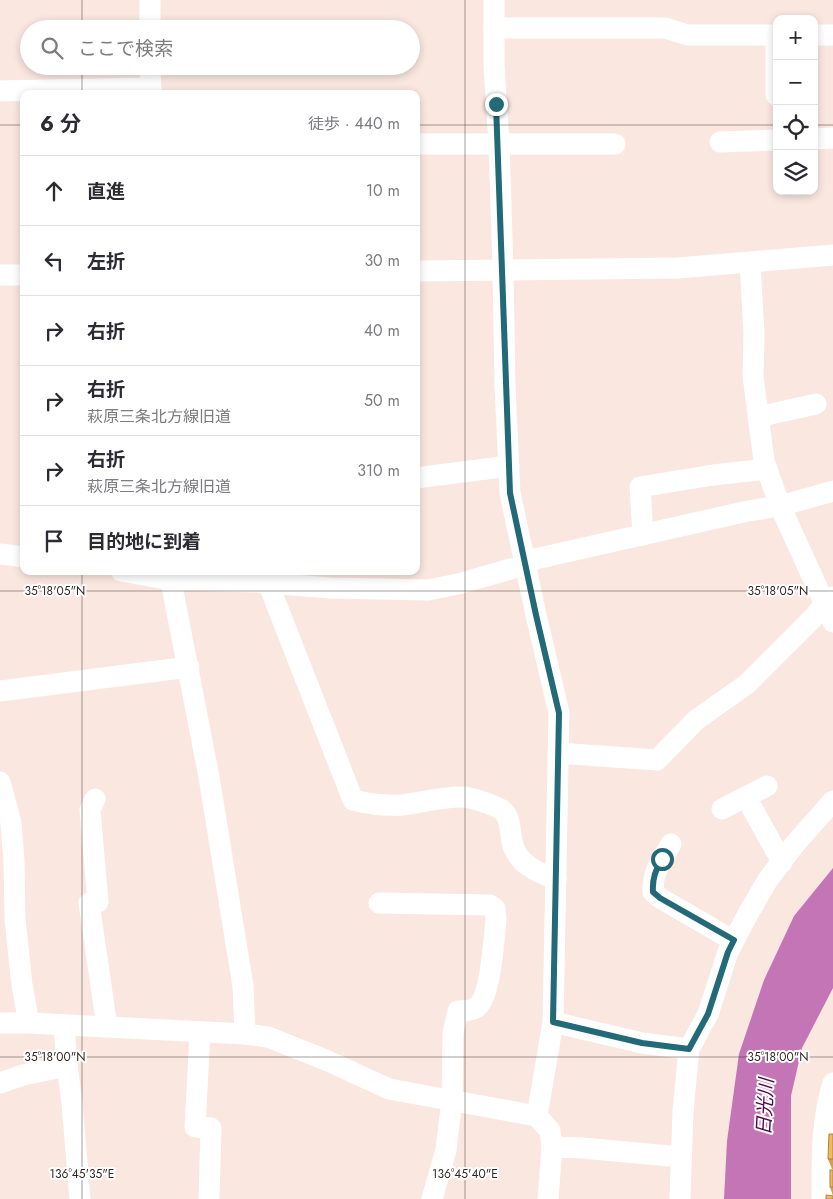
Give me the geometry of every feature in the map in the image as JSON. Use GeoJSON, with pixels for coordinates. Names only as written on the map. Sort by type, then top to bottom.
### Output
{"type":"FeatureCollection","features":[{"type":"Feature","properties":{"kind":"street"},"geometry":{"type":"LineString","coordinates":[[150,0],[150,20]]}},
{"type":"Feature","properties":{"kind":"street"},"geometry":{"type":"LineString","coordinates":[[494,0],[494,65],[499,143],[505,385],[510,493],[524,565],[559,713],[553,1022],[537,1116]]}},
{"type":"Feature","properties":{"kind":"street"},"geometry":{"type":"LineString","coordinates":[[494,28],[665,28],[688,35],[773,35]]}},
{"type":"Feature","properties":{"kind":"street"},"geometry":{"type":"LineString","coordinates":[[818,35],[833,35]]}},
{"type":"Feature","properties":{"kind":"street"},"geometry":{"type":"LineString","coordinates":[[150,75],[151,90]]}},
{"type":"Feature","properties":{"kind":"street"},"geometry":{"type":"LineString","coordinates":[[0,91],[20,91]]}},
{"type":"Feature","properties":{"kind":"street"},"geometry":{"type":"LineString","coordinates":[[818,139],[833,138]]}},
{"type":"Feature","properties":{"kind":"street"},"geometry":{"type":"LineString","coordinates":[[720,142],[773,140]]}},
{"type":"Feature","properties":{"kind":"street"},"geometry":{"type":"LineString","coordinates":[[420,144],[615,144]]}},
{"type":"Feature","properties":{"kind":"street"},"geometry":{"type":"LineString","coordinates":[[420,270],[678,268],[833,255]]}},
{"type":"Feature","properties":{"kind":"street"},"geometry":{"type":"LineString","coordinates":[[558,753],[657,760],[696,720],[747,684],[815,616],[830,608],[780,506],[764,460],[753,376],[754,333],[750,262]]}},
{"type":"Feature","properties":{"kind":"street"},"geometry":{"type":"LineString","coordinates":[[0,275],[20,275]]}},
{"type":"Feature","properties":{"kind":"street"},"geometry":{"type":"LineString","coordinates":[[758,417],[816,404]]}},
{"type":"Feature","properties":{"kind":"street"},"geometry":{"type":"LineString","coordinates":[[420,477],[508,466]]}},
{"type":"Feature","properties":{"kind":"street"},"geometry":{"type":"LineString","coordinates":[[643,535],[640,487],[713,475],[767,469]]}},
{"type":"Feature","properties":{"kind":"street"},"geometry":{"type":"LineString","coordinates":[[245,1034],[243,986],[210,786],[170,576],[330,588],[428,590],[458,584],[524,565],[535,559],[748,511],[780,506],[833,491]]}},
{"type":"Feature","properties":{"kind":"street"},"geometry":{"type":"LineString","coordinates":[[0,554],[20,556]]}},
{"type":"Feature","properties":{"kind":"street"},"geometry":{"type":"LineString","coordinates":[[268,583],[352,800],[374,805],[400,805],[463,796],[487,804],[503,811],[508,819],[512,844],[524,863],[538,873],[556,880]]}},
{"type":"Feature","properties":{"kind":"street"},"geometry":{"type":"LineString","coordinates":[[0,691],[188,667]]}},
{"type":"Feature","properties":{"kind":"street"},"geometry":{"type":"LineString","coordinates":[[0,782],[10,823],[14,861],[15,919],[22,984],[29,1023]]}},
{"type":"Feature","properties":{"kind":"street"},"geometry":{"type":"LineString","coordinates":[[722,809],[767,786]]}},
{"type":"Feature","properties":{"kind":"street"},"geometry":{"type":"LineString","coordinates":[[746,796],[782,862]]}},
{"type":"Feature","properties":{"kind":"street"},"geometry":{"type":"LineString","coordinates":[[95,798],[90,810],[98,902],[89,903],[107,1028]]}},
{"type":"Feature","properties":{"kind":"street"},"geometry":{"type":"LineString","coordinates":[[680,1199],[683,1111],[689,1049],[708,1014],[728,952],[767,882],[794,844],[833,801]]}},
{"type":"Feature","properties":{"kind":"street"},"geometry":{"type":"LineString","coordinates":[[671,844],[654,874],[652,882],[653,892],[660,898],[734,940]]}},
{"type":"Feature","properties":{"kind":"street"},"geometry":{"type":"LineString","coordinates":[[379,903],[490,905],[495,909],[496,919],[488,984],[478,1006],[469,1011],[458,1011],[453,1033],[452,1100],[446,1150],[432,1199]]}},
{"type":"Feature","properties":{"kind":"street"},"geometry":{"type":"LineString","coordinates":[[553,1022],[642,1043],[689,1049]]}},
{"type":"Feature","properties":{"kind":"street"},"geometry":{"type":"LineString","coordinates":[[0,1023],[245,1034],[268,1037],[389,1088],[537,1116],[550,1131],[552,1147],[548,1199]]}},
{"type":"Feature","properties":{"kind":"street"},"geometry":{"type":"LineString","coordinates":[[64,1025],[80,1199]]}},
{"type":"Feature","properties":{"kind":"street"},"geometry":{"type":"LineString","coordinates":[[200,1032],[195,1127],[211,1128],[209,1199]]}},
{"type":"Feature","properties":{"kind":"street"},"geometry":{"type":"LineString","coordinates":[[0,1083],[23,1075],[67,1066]]}},
{"type":"Feature","properties":{"kind":"street"},"geometry":{"type":"LineString","coordinates":[[822,1199],[822,1161],[829,1127],[833,1083]]}},
{"type":"Feature","properties":{"kind":"street"},"geometry":{"type":"LineString","coordinates":[[552,1147],[681,1157]]}},
{"type":"Feature","properties":{"kind":"water","name":"日光川"},"geometry":{"type":"Polygon","coordinates":[[[833,868],[833,988],[802,1048],[791,1096],[791,1199],[724,1199],[727,1141],[739,1054],[764,980],[794,916],[833,868]]]}},
{"type":"Feature","properties":{"kind":"building"},"geometry":{"type":"Polygon","coordinates":[[[829,1134],[833,1134],[833,1159],[828,1159],[829,1134]]]}},
{"type":"Feature","properties":{"kind":"building"},"geometry":{"type":"Polygon","coordinates":[[[830,1170],[833,1170],[833,1187],[830,1187],[830,1170]]]}},
{"type":"Feature","properties":{"kind":"building"},"geometry":{"type":"Polygon","coordinates":[[[826,1195],[833,1196],[833,1199],[826,1199],[826,1195]]]}},
{"type":"Feature","properties":{"kind":"route"},"geometry":{"type":"LineString","coordinates":[[496,104],[499,143],[505,385],[510,493],[524,565],[559,713],[553,1022],[642,1043],[689,1049],[708,1014],[728,952],[734,940],[660,898],[653,892],[652,882],[654,874],[662,859]]}}]}
